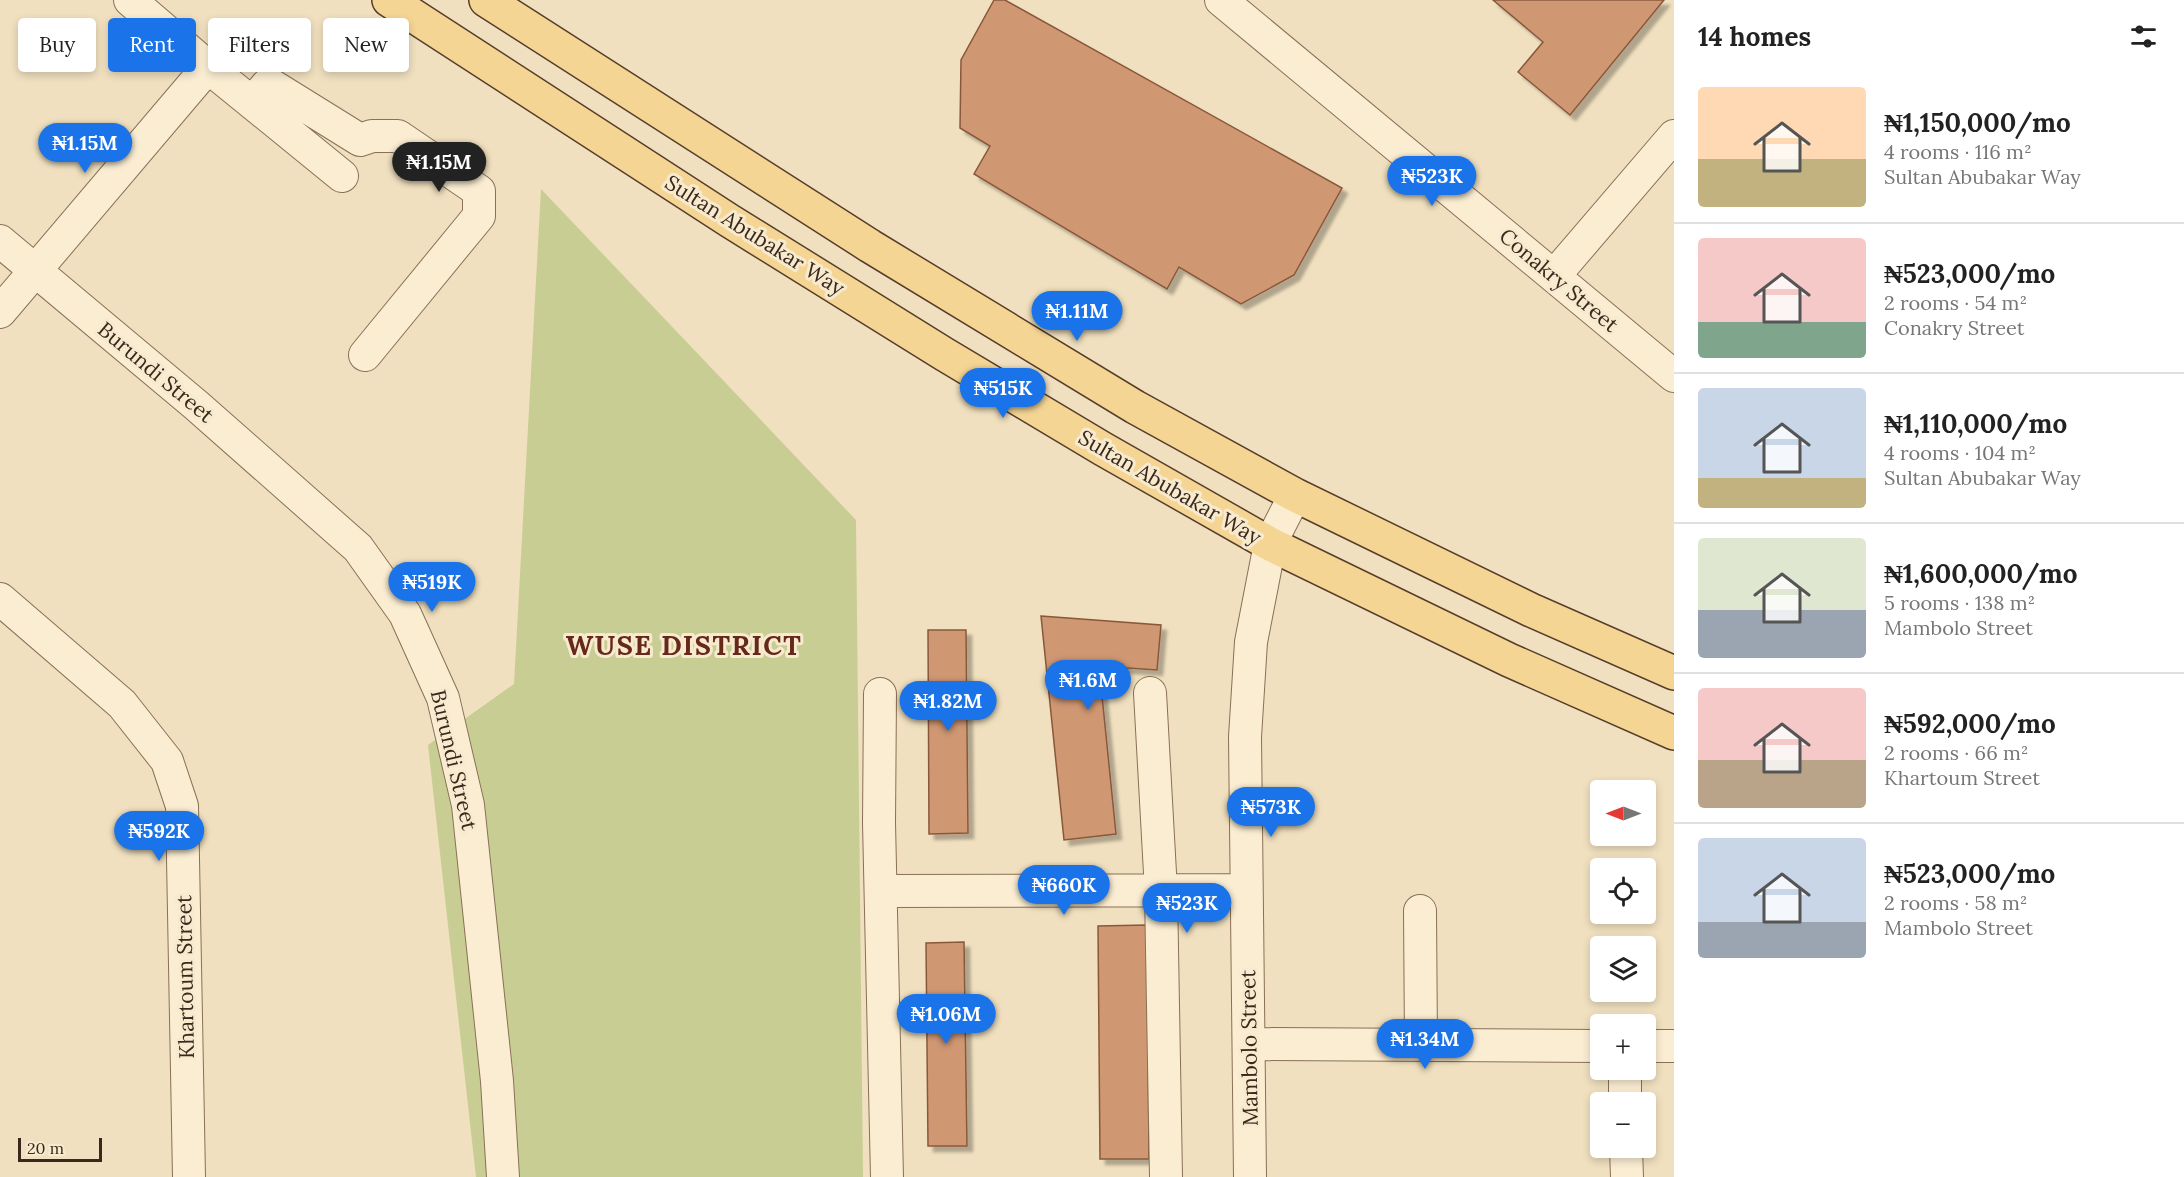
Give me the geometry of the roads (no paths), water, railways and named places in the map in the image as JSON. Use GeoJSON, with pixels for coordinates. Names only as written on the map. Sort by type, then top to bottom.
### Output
{"type":"FeatureCollection","features":[{"type":"Feature","properties":{"kind":"main road","name":"Sultan Abubakar Way"},"geometry":{"type":"LineString","coordinates":[[389,0],[730,221],[944,354],[1103,449],[1270,544],[1509,660],[1674,733]]}},
{"type":"Feature","properties":{"kind":"main road"},"geometry":{"type":"LineString","coordinates":[[486,0],[870,246],[1135,406],[1295,495],[1531,610],[1674,673]]}},
{"type":"Feature","properties":{"kind":"street"},"geometry":{"type":"LineString","coordinates":[[0,312],[208,67],[130,0]]}},
{"type":"Feature","properties":{"kind":"street","name":"Conakry Street"},"geometry":{"type":"LineString","coordinates":[[1221,0],[1674,376]]}},
{"type":"Feature","properties":{"kind":"street"},"geometry":{"type":"LineString","coordinates":[[214,72],[342,176]]}},
{"type":"Feature","properties":{"kind":"street"},"geometry":{"type":"LineString","coordinates":[[252,103],[267,85],[273,86],[360,140],[372,136],[398,136],[480,191],[479,216],[365,355]]}},
{"type":"Feature","properties":{"kind":"street"},"geometry":{"type":"LineString","coordinates":[[1554,276],[1674,136]]}},
{"type":"Feature","properties":{"kind":"street","name":"Burundi Street"},"geometry":{"type":"LineString","coordinates":[[0,241],[196,405],[358,548],[405,614],[443,698],[468,805],[495,1070],[503,1177]]}},
{"type":"Feature","properties":{"kind":"street","name":"Mambolo Street"},"geometry":{"type":"LineString","coordinates":[[1250,1177],[1245,737],[1251,642],[1270,544],[1295,495]]}},
{"type":"Feature","properties":{"kind":"street","name":"Khartoum Street"},"geometry":{"type":"LineString","coordinates":[[0,599],[122,704],[167,762],[183,806],[189,1177]]}},
{"type":"Feature","properties":{"kind":"street"},"geometry":{"type":"LineString","coordinates":[[1150,693],[1161,891],[1166,1177]]}},
{"type":"Feature","properties":{"kind":"street"},"geometry":{"type":"LineString","coordinates":[[880,694],[879,823],[887,1177]]}},
{"type":"Feature","properties":{"kind":"street"},"geometry":{"type":"LineString","coordinates":[[882,891],[1246,890]]}},
{"type":"Feature","properties":{"kind":"street"},"geometry":{"type":"LineString","coordinates":[[1420,911],[1421,1045]]}},
{"type":"Feature","properties":{"kind":"street"},"geometry":{"type":"LineString","coordinates":[[1250,1044],[1590,1046]]}},
{"type":"Feature","properties":{"kind":"street"},"geometry":{"type":"LineString","coordinates":[[1656,1046],[1674,1046]]}},
{"type":"Feature","properties":{"kind":"street"},"geometry":{"type":"LineString","coordinates":[[1626,1158],[1627,1177]]}},
{"type":"Feature","properties":{"kind":"district","name":"WUSE DISTRICT"},"geometry":{"type":"Point","coordinates":[684,645]}}]}
